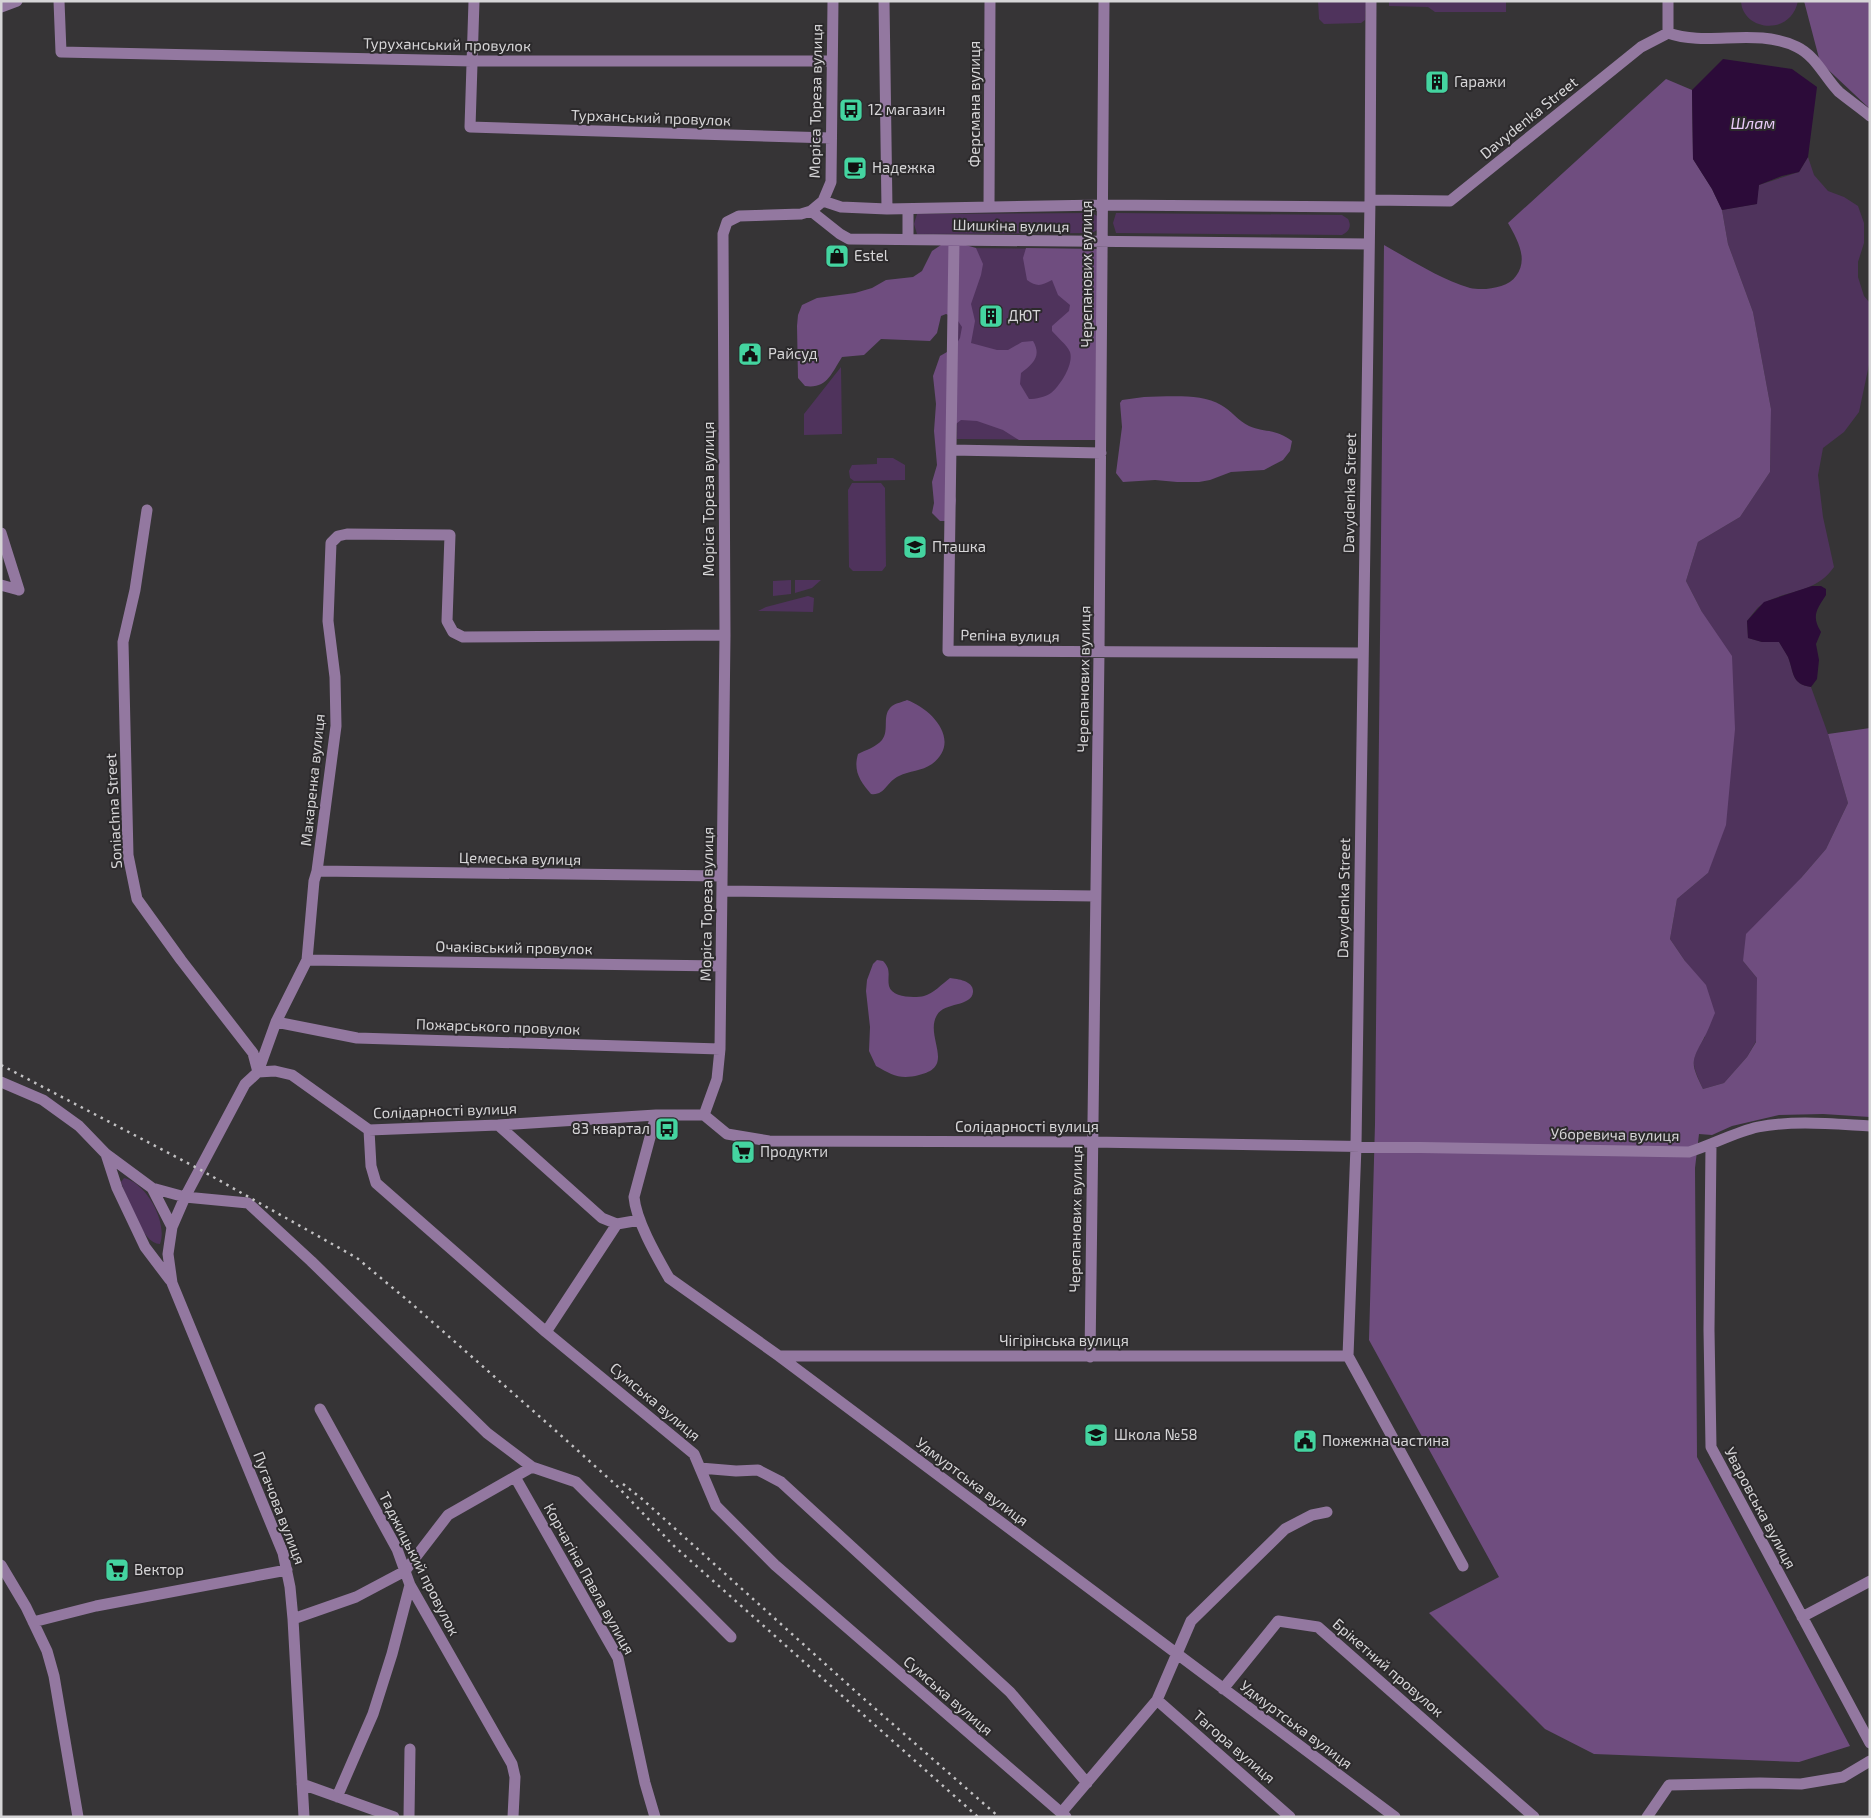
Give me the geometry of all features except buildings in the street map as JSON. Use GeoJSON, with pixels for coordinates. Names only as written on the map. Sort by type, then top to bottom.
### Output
{"type":"FeatureCollection","features":[{"type":"Feature","properties":{"kind":"street"},"geometry":{"type":"LineString","coordinates":[[1,6],[17,1]]}},
{"type":"Feature","properties":{"kind":"street","name":"Туруханський провулок"},"geometry":{"type":"LineString","coordinates":[[59,1],[61,52],[472,61],[832,61]]}},
{"type":"Feature","properties":{"kind":"street"},"geometry":{"type":"LineString","coordinates":[[472,61],[474,1]]}},
{"type":"Feature","properties":{"kind":"street","name":"Моріса Тореза вулиця"},"geometry":{"type":"LineString","coordinates":[[704,1116],[717,1079],[720,1049],[725,635],[723,234],[727,222],[738,216],[801,214],[811,211],[823,201],[831,182],[833,1]]}},
{"type":"Feature","properties":{"kind":"street"},"geometry":{"type":"LineString","coordinates":[[884,1],[887,209]]}},
{"type":"Feature","properties":{"kind":"street","name":"Ферсмана вулиця"},"geometry":{"type":"LineString","coordinates":[[989,207],[990,1]]}},
{"type":"Feature","properties":{"kind":"street","name":"Черепанових вулиця"},"geometry":{"type":"LineString","coordinates":[[1090,1356],[1099,652],[1104,1]]}},
{"type":"Feature","properties":{"kind":"street","name":"Davydenka Street"},"geometry":{"type":"LineString","coordinates":[[1348,1356],[1356,1146],[1371,1]]}},
{"type":"Feature","properties":{"kind":"street"},"geometry":{"type":"LineString","coordinates":[[1668,1],[1668,33],[1680,37],[1739,36],[1769,39],[1797,47],[1810,56],[1839,92],[1870,116]]}},
{"type":"Feature","properties":{"kind":"street","name":"Davydenka Street"},"geometry":{"type":"LineString","coordinates":[[1369,204],[1450,200],[1641,47],[1668,33]]}},
{"type":"Feature","properties":{"kind":"street","name":"Турханський провулок"},"geometry":{"type":"LineString","coordinates":[[472,61],[470,127],[831,138]]}},
{"type":"Feature","properties":{"kind":"street"},"geometry":{"type":"LineString","coordinates":[[823,201],[841,207],[887,209],[1102,205],[1369,204]]}},
{"type":"Feature","properties":{"kind":"street"},"geometry":{"type":"LineString","coordinates":[[908,209],[908,238]]}},
{"type":"Feature","properties":{"kind":"street","name":"Шишкiна вулиця"},"geometry":{"type":"LineString","coordinates":[[811,211],[840,234],[849,238],[1369,244]]}},
{"type":"Feature","properties":{"kind":"street","name":"Репiна вулиця"},"geometry":{"type":"LineString","coordinates":[[954,240],[948,650],[1362,653]]}},
{"type":"Feature","properties":{"kind":"street"},"geometry":{"type":"LineString","coordinates":[[951,450],[1101,453]]}},
{"type":"Feature","properties":{"kind":"street","name":"Soniachna Street"},"geometry":{"type":"LineString","coordinates":[[147,510],[135,590],[123,642],[128,855],[137,899],[181,960],[253,1052],[258,1072]]}},
{"type":"Feature","properties":{"kind":"street"},"geometry":{"type":"LineString","coordinates":[[1,533],[19,590],[1,585]]}},
{"type":"Feature","properties":{"kind":"street","name":"Макаренка вулиця"},"geometry":{"type":"LineString","coordinates":[[258,1072],[276,1022],[307,960],[314,880],[317,871],[336,726],[335,677],[328,621],[331,543],[338,536],[346,534],[450,536],[447,621],[453,632],[463,637],[725,635]]}},
{"type":"Feature","properties":{"kind":"street","name":"Цемеська вулиця"},"geometry":{"type":"LineString","coordinates":[[317,871],[722,876]]}},
{"type":"Feature","properties":{"kind":"street"},"geometry":{"type":"LineString","coordinates":[[722,891],[1096,896]]}},
{"type":"Feature","properties":{"kind":"street","name":"Очакiвський провулок"},"geometry":{"type":"LineString","coordinates":[[307,960],[721,966]]}},
{"type":"Feature","properties":{"kind":"street","name":"Пожарського провулок"},"geometry":{"type":"LineString","coordinates":[[276,1022],[357,1038],[720,1049]]}},
{"type":"Feature","properties":{"kind":"street","name":"Солідарності вулиця"},"geometry":{"type":"LineString","coordinates":[[258,1072],[276,1072],[292,1075],[369,1130],[498,1126],[656,1115],[704,1116],[727,1134],[770,1141],[1092,1142],[1356,1146]]}},
{"type":"Feature","properties":{"kind":"street","name":"Пугачова вулиця"},"geometry":{"type":"LineString","coordinates":[[172,1284],[168,1254],[172,1227],[199,1169],[245,1084],[258,1072]]}},
{"type":"Feature","properties":{"kind":"street"},"geometry":{"type":"LineString","coordinates":[[1,1082],[43,1100],[79,1126],[106,1154],[152,1188],[185,1197],[248,1203],[312,1261],[487,1433],[532,1467],[576,1482],[731,1637]]}},
{"type":"Feature","properties":{"kind":"street","name":"Удмуртська вулиця"},"geometry":{"type":"LineString","coordinates":[[656,1115],[634,1197],[634,1206],[659,1261],[669,1278],[779,1356],[1395,1817]]}},
{"type":"Feature","properties":{"kind":"street","name":"Уборевича вулиця"},"geometry":{"type":"LineString","coordinates":[[1356,1146],[1689,1152],[1757,1128],[1782,1124],[1870,1126]]}},
{"type":"Feature","properties":{"kind":"street"},"geometry":{"type":"LineString","coordinates":[[498,1126],[602,1218],[617,1224],[640,1220]]}},
{"type":"Feature","properties":{"kind":"street","name":"Сумська вулиця"},"geometry":{"type":"LineString","coordinates":[[369,1130],[371,1166],[376,1183],[546,1332],[694,1454],[716,1506],[775,1565],[1064,1815]]}},
{"type":"Feature","properties":{"kind":"street","name":"Уваровська вулиця"},"geometry":{"type":"LineString","coordinates":[[1711,1145],[1709,1330],[1711,1447],[1870,1743]]}},
{"type":"Feature","properties":{"kind":"street","name":"Пугачова вулиця"},"geometry":{"type":"LineString","coordinates":[[106,1154],[117,1188],[145,1247],[172,1284],[282,1552],[287,1570],[293,1618],[304,1817]]}},
{"type":"Feature","properties":{"kind":"street"},"geometry":{"type":"LineString","coordinates":[[152,1188],[172,1227]]}},
{"type":"Feature","properties":{"kind":"street"},"geometry":{"type":"LineString","coordinates":[[546,1332],[617,1224]]}},
{"type":"Feature","properties":{"kind":"street","name":"Чiгiрiнська вулиця"},"geometry":{"type":"LineString","coordinates":[[779,1356],[1348,1356]]}},
{"type":"Feature","properties":{"kind":"street"},"geometry":{"type":"LineString","coordinates":[[1348,1356],[1463,1566]]}},
{"type":"Feature","properties":{"kind":"street","name":"Таджицький провулок"},"geometry":{"type":"LineString","coordinates":[[320,1409],[397,1549],[410,1585],[512,1764],[515,1778],[513,1817]]}},
{"type":"Feature","properties":{"kind":"street"},"geometry":{"type":"LineString","coordinates":[[293,1618],[356,1597],[404,1571],[448,1515],[532,1467]]}},
{"type":"Feature","properties":{"kind":"street"},"geometry":{"type":"LineString","coordinates":[[700,1468],[736,1472],[758,1470],[781,1482],[1010,1692],[1087,1783]]}},
{"type":"Feature","properties":{"kind":"street","name":"Корчагіна Павла вулиця"},"geometry":{"type":"LineString","coordinates":[[515,1477],[618,1658],[645,1782],[655,1817]]}},
{"type":"Feature","properties":{"kind":"street"},"geometry":{"type":"LineString","coordinates":[[1064,1815],[1087,1783],[1157,1700],[1191,1621],[1285,1529],[1312,1515],[1327,1512]]}},
{"type":"Feature","properties":{"kind":"street"},"geometry":{"type":"LineString","coordinates":[[1,1565],[34,1622],[47,1650],[54,1676],[78,1817]]}},
{"type":"Feature","properties":{"kind":"street"},"geometry":{"type":"LineString","coordinates":[[34,1622],[96,1606],[287,1570]]}},
{"type":"Feature","properties":{"kind":"street"},"geometry":{"type":"LineString","coordinates":[[1802,1617],[1870,1581]]}},
{"type":"Feature","properties":{"kind":"street"},"geometry":{"type":"LineString","coordinates":[[336,1796],[373,1714],[392,1654],[410,1585]]}},
{"type":"Feature","properties":{"kind":"street","name":"Брiкетний провулок"},"geometry":{"type":"LineString","coordinates":[[1222,1689],[1278,1621],[1318,1627],[1534,1817]]}},
{"type":"Feature","properties":{"kind":"street","name":"Тагора вулиця"},"geometry":{"type":"LineString","coordinates":[[1157,1700],[1290,1817]]}},
{"type":"Feature","properties":{"kind":"street"},"geometry":{"type":"LineString","coordinates":[[409,1817],[410,1749]]}},
{"type":"Feature","properties":{"kind":"street"},"geometry":{"type":"LineString","coordinates":[[1646,1817],[1669,1785],[1801,1784],[1843,1777],[1870,1761]]}},
{"type":"Feature","properties":{"kind":"street"},"geometry":{"type":"LineString","coordinates":[[302,1784],[394,1817]]}},
{"type":"Feature","properties":{"kind":"shaded area"},"geometry":{"type":"Polygon","coordinates":[[[1318,1],[1366,1],[1365,20],[1361,23],[1324,24],[1319,19],[1318,1]]]}},
{"type":"Feature","properties":{"kind":"shaded area"},"geometry":{"type":"Polygon","coordinates":[[[1389,1],[1506,1],[1506,12],[1435,12],[1428,7],[1389,6],[1389,1]]]}},
{"type":"Feature","properties":{"kind":"shaded area"},"geometry":{"type":"Polygon","coordinates":[[[1741,1],[1798,1],[1793,13],[1786,21],[1777,25],[1767,26],[1757,24],[1749,18],[1743,11],[1741,1]]]}},
{"type":"Feature","properties":{"kind":"shaded area"},"geometry":{"type":"Polygon","coordinates":[[[1804,1],[1870,1],[1870,109],[1820,62],[1804,1]]]}},
{"type":"Feature","properties":{"kind":"shaded area"},"geometry":{"type":"Polygon","coordinates":[[[1666,79],[1692,90],[1693,159],[1712,189],[1722,210],[1728,244],[1753,312],[1771,409],[1770,472],[1740,517],[1698,542],[1686,581],[1702,612],[1732,656],[1735,729],[1726,825],[1708,873],[1677,899],[1670,939],[1685,961],[1706,985],[1715,1013],[1694,1058],[1694,1068],[1703,1089],[1724,1083],[1747,1057],[1756,1042],[1757,978],[1743,961],[1746,934],[1801,878],[1826,849],[1848,803],[1828,734],[1870,728],[1870,1117],[1823,1114],[1779,1115],[1732,1126],[1712,1135],[1699,1134],[1695,1168],[1697,1457],[1850,1746],[1799,1762],[1594,1754],[1545,1729],[1429,1613],[1499,1577],[1369,1340],[1375,1124],[1384,245],[1437,274],[1470,288],[1489,289],[1502,286],[1516,276],[1520,269],[1522,256],[1508,223],[1666,79]]]}},
{"type":"Feature","properties":{"kind":"shaded area"},"geometry":{"type":"Polygon","coordinates":[[[1808,157],[1814,175],[1828,191],[1844,197],[1858,206],[1864,223],[1864,243],[1858,262],[1858,277],[1864,296],[1870,303],[1870,360],[1859,412],[1844,432],[1823,448],[1818,475],[1823,517],[1834,567],[1819,582],[1760,605],[1747,621],[1748,638],[1762,642],[1779,642],[1788,657],[1794,676],[1800,683],[1811,687],[1828,734],[1848,803],[1826,849],[1801,878],[1743,961],[1757,978],[1759,1036],[1747,1057],[1724,1083],[1703,1089],[1696,1074],[1694,1057],[1705,1037],[1685,961],[1670,939],[1677,899],[1708,873],[1702,612],[1686,581],[1698,542],[1740,517],[1770,472],[1771,409],[1753,312],[1728,244],[1722,210],[1756,204],[1759,185],[1799,172],[1808,157]]]}},
{"type":"Feature","properties":{"kind":"shaded area"},"geometry":{"type":"Polygon","coordinates":[[[1092,213],[1097,216],[1097,230],[1092,233],[917,234],[914,224],[917,214],[1092,213]]]}},
{"type":"Feature","properties":{"kind":"shaded area"},"geometry":{"type":"Polygon","coordinates":[[[1116,213],[1342,215],[1348,219],[1350,226],[1342,235],[1116,233],[1113,223],[1116,213]]]}},
{"type":"Feature","properties":{"kind":"shaded area"},"geometry":{"type":"Polygon","coordinates":[[[955,242],[976,248],[983,264],[971,304],[975,321],[971,343],[997,350],[1008,350],[1022,342],[1033,341],[1036,346],[1035,359],[1021,373],[1020,384],[1029,399],[1040,398],[1051,393],[1062,380],[1068,368],[1071,357],[1070,352],[1052,331],[1052,326],[1069,311],[1070,305],[1058,295],[1052,280],[1039,285],[1027,280],[1023,258],[1026,248],[1097,249],[1096,440],[1019,440],[1003,430],[977,421],[961,420],[952,427],[949,473],[956,500],[954,512],[945,521],[940,521],[932,513],[934,503],[932,482],[937,465],[934,431],[936,404],[933,376],[940,356],[954,348],[960,338],[962,327],[956,318],[946,314],[941,316],[937,333],[930,341],[881,339],[864,355],[842,357],[828,379],[819,385],[812,386],[805,386],[798,378],[797,326],[798,315],[802,305],[817,298],[855,293],[872,288],[886,280],[913,277],[922,271],[932,251],[944,243],[955,242]]]}},
{"type":"Feature","properties":{"kind":"shaded area"},"geometry":{"type":"Polygon","coordinates":[[[958,248],[1097,249],[1096,440],[957,439],[958,248]]]}},
{"type":"Feature","properties":{"kind":"shaded area"},"geometry":{"type":"Polygon","coordinates":[[[841,367],[842,434],[804,435],[804,414],[841,367]]]}},
{"type":"Feature","properties":{"kind":"shaded area"},"geometry":{"type":"Polygon","coordinates":[[[1183,396],[1213,401],[1225,407],[1249,426],[1275,432],[1286,437],[1292,441],[1290,451],[1283,460],[1264,470],[1231,472],[1199,482],[1155,480],[1123,482],[1116,473],[1122,427],[1120,403],[1122,400],[1144,397],[1183,396]]]}},
{"type":"Feature","properties":{"kind":"shaded area"},"geometry":{"type":"Polygon","coordinates":[[[877,458],[893,458],[905,465],[905,480],[854,481],[850,478],[849,471],[852,465],[877,464],[877,458]]]}},
{"type":"Feature","properties":{"kind":"shaded area"},"geometry":{"type":"Polygon","coordinates":[[[852,483],[881,483],[885,488],[886,566],[882,571],[853,571],[849,567],[848,490],[852,483]]]}},
{"type":"Feature","properties":{"kind":"shaded area"},"geometry":{"type":"Polygon","coordinates":[[[791,580],[791,594],[773,596],[773,581],[791,580]]]}},
{"type":"Feature","properties":{"kind":"shaded area"},"geometry":{"type":"Polygon","coordinates":[[[795,580],[821,580],[812,588],[795,593],[795,580]]]}},
{"type":"Feature","properties":{"kind":"shaded area"},"geometry":{"type":"Polygon","coordinates":[[[808,596],[814,598],[813,612],[758,611],[766,607],[808,596]]]}},
{"type":"Feature","properties":{"kind":"shaded area"},"geometry":{"type":"Polygon","coordinates":[[[907,700],[926,711],[940,727],[944,736],[944,746],[941,755],[932,764],[924,768],[895,778],[880,793],[871,794],[858,776],[856,766],[858,754],[882,740],[889,710],[892,706],[907,700]]]}},
{"type":"Feature","properties":{"kind":"shaded area"},"geometry":{"type":"Polygon","coordinates":[[[877,960],[883,961],[886,964],[889,986],[894,993],[899,995],[915,997],[927,995],[950,978],[965,981],[973,988],[971,997],[968,1000],[945,1008],[937,1015],[934,1033],[938,1058],[936,1065],[930,1071],[919,1075],[901,1077],[876,1066],[869,1051],[870,1027],[866,991],[867,980],[873,964],[877,960]]]}},
{"type":"Feature","properties":{"kind":"shaded area"},"geometry":{"type":"Polygon","coordinates":[[[124,1178],[140,1187],[154,1205],[161,1226],[160,1244],[153,1242],[141,1229],[121,1182],[124,1178]]]}},
{"type":"Feature","properties":{"kind":"water","name":"Шлам"},"geometry":{"type":"Polygon","coordinates":[[[1723,59],[1792,69],[1817,87],[1808,157],[1799,172],[1759,185],[1757,204],[1722,210],[1712,189],[1693,159],[1692,90],[1723,59]]]}},
{"type":"Feature","properties":{"kind":"water"},"geometry":{"type":"Polygon","coordinates":[[[1812,586],[1821,586],[1826,589],[1826,595],[1816,613],[1816,621],[1821,632],[1816,644],[1819,660],[1817,679],[1811,687],[1800,683],[1794,676],[1788,657],[1779,642],[1762,642],[1748,638],[1747,621],[1764,602],[1812,586]]]}},
{"type":"Feature","properties":{"kind":"railway"},"geometry":{"type":"LineString","coordinates":[[1,1065],[199,1169],[357,1258],[412,1304],[616,1485],[674,1546],[978,1817]]}},
{"type":"Feature","properties":{"kind":"railway"},"geometry":{"type":"LineString","coordinates":[[623,1484],[999,1817]]}},
{"type":"Feature","properties":{"kind":"place","name":"Гаражи"},"geometry":{"type":"Point","coordinates":[1437,82]}},
{"type":"Feature","properties":{"kind":"place","name":"12 магазин"},"geometry":{"type":"Point","coordinates":[851,110]}},
{"type":"Feature","properties":{"kind":"place","name":"Надежка"},"geometry":{"type":"Point","coordinates":[855,168]}},
{"type":"Feature","properties":{"kind":"place","name":"Estel"},"geometry":{"type":"Point","coordinates":[837,256]}},
{"type":"Feature","properties":{"kind":"place","name":"ДЮТ"},"geometry":{"type":"Point","coordinates":[991,316]}},
{"type":"Feature","properties":{"kind":"place","name":"Райсуд"},"geometry":{"type":"Point","coordinates":[750,354]}},
{"type":"Feature","properties":{"kind":"place","name":"Пташка"},"geometry":{"type":"Point","coordinates":[915,547]}},
{"type":"Feature","properties":{"kind":"place","name":"83 квартал"},"geometry":{"type":"Point","coordinates":[667,1129]}},
{"type":"Feature","properties":{"kind":"place","name":"Продукти"},"geometry":{"type":"Point","coordinates":[743,1152]}},
{"type":"Feature","properties":{"kind":"place","name":"Школа №58"},"geometry":{"type":"Point","coordinates":[1096,1435]}},
{"type":"Feature","properties":{"kind":"place","name":"Пожежна частина"},"geometry":{"type":"Point","coordinates":[1305,1441]}},
{"type":"Feature","properties":{"kind":"place","name":"Вектор"},"geometry":{"type":"Point","coordinates":[117,1570]}}]}
